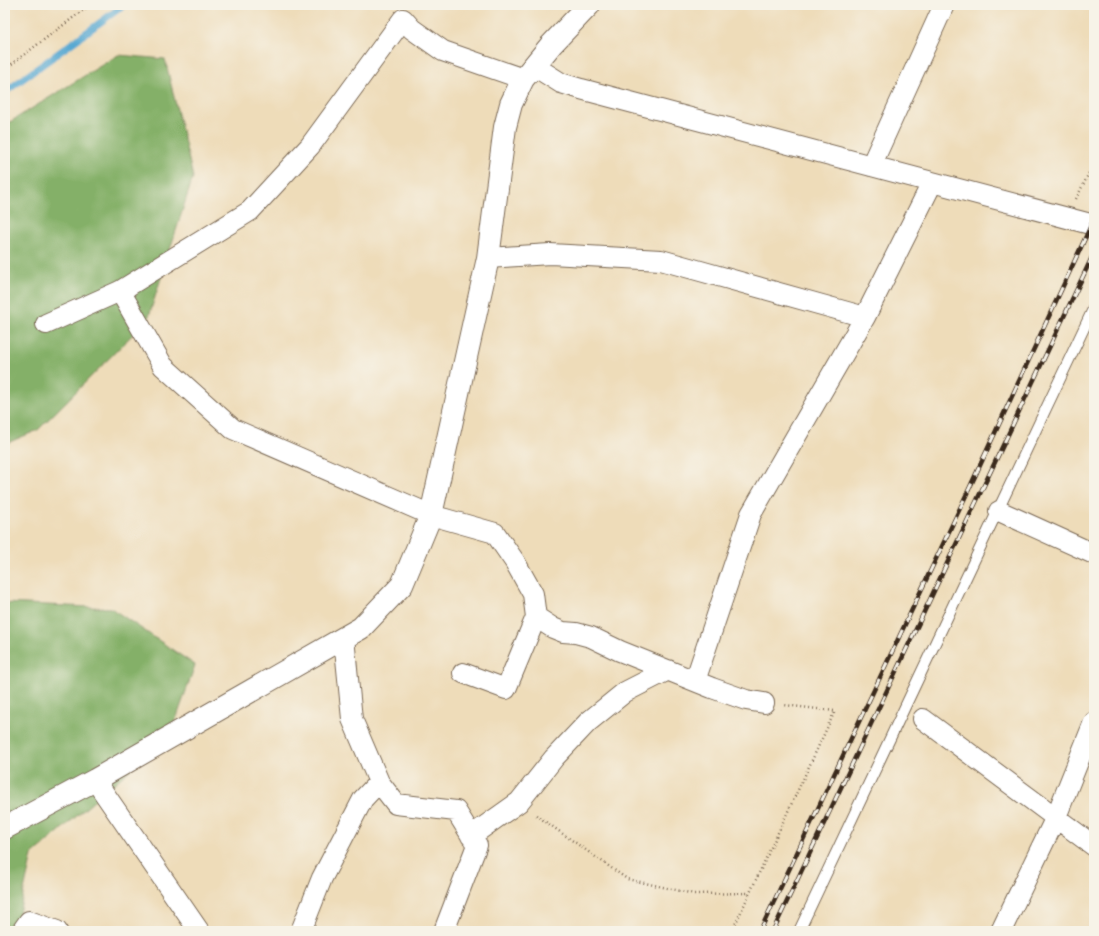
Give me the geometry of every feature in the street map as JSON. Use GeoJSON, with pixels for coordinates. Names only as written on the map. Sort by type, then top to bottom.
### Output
{"type":"FeatureCollection","features":[{"type":"Feature","properties":{"kind":"street"},"geometry":{"type":"LineString","coordinates":[[5,828],[95,780],[361,628],[402,585],[432,514],[488,258],[505,127],[511,104],[528,73],[551,45],[589,5]]}},
{"type":"Feature","properties":{"kind":"street"},"geometry":{"type":"LineString","coordinates":[[871,166],[944,5]]}},
{"type":"Feature","properties":{"kind":"street"},"geometry":{"type":"LineString","coordinates":[[46,324],[120,291],[250,211],[310,146],[402,19],[412,29],[443,51],[932,183],[1094,224]]}},
{"type":"Feature","properties":{"kind":"street"},"geometry":{"type":"LineString","coordinates":[[695,681],[751,514],[865,317],[932,183]]}},
{"type":"Feature","properties":{"kind":"street"},"geometry":{"type":"LineString","coordinates":[[488,258],[550,254],[661,260],[865,317]]}},
{"type":"Feature","properties":{"kind":"street"},"geometry":{"type":"LineString","coordinates":[[120,291],[163,366],[233,429],[432,514],[495,533],[515,562],[533,594],[536,617],[506,689],[464,674]]}},
{"type":"Feature","properties":{"kind":"street"},"geometry":{"type":"LineString","coordinates":[[999,511],[1094,554]]}},
{"type":"Feature","properties":{"kind":"street"},"geometry":{"type":"LineString","coordinates":[[536,617],[553,628],[563,632],[576,632],[591,637],[620,651],[695,681],[746,700],[764,703]]}},
{"type":"Feature","properties":{"kind":"street"},"geometry":{"type":"LineString","coordinates":[[344,638],[352,719],[379,782],[396,804],[456,812],[477,845],[444,931]]}},
{"type":"Feature","properties":{"kind":"street"},"geometry":{"type":"LineString","coordinates":[[471,836],[519,802],[554,758],[588,722],[625,692],[668,670]]}},
{"type":"Feature","properties":{"kind":"street"},"geometry":{"type":"LineString","coordinates":[[923,719],[1094,846]]}},
{"type":"Feature","properties":{"kind":"street"},"geometry":{"type":"LineString","coordinates":[[1001,931],[1056,817],[1094,722]]}},
{"type":"Feature","properties":{"kind":"street"},"geometry":{"type":"LineString","coordinates":[[95,780],[199,931]]}},
{"type":"Feature","properties":{"kind":"street"},"geometry":{"type":"LineString","coordinates":[[301,931],[322,878],[363,799],[379,782]]}},
{"type":"Feature","properties":{"kind":"street"},"geometry":{"type":"LineString","coordinates":[[22,931],[29,921],[57,931]]}},
{"type":"Feature","properties":{"kind":"lane"},"geometry":{"type":"LineString","coordinates":[[799,931],[999,511],[1094,307]]}},
{"type":"Feature","properties":{"kind":"path"},"geometry":{"type":"LineString","coordinates":[[5,69],[90,5]]}},
{"type":"Feature","properties":{"kind":"path"},"geometry":{"type":"LineString","coordinates":[[1067,217],[1094,163]]}},
{"type":"Feature","properties":{"kind":"path"},"geometry":{"type":"LineString","coordinates":[[732,931],[834,712],[764,703]]}},
{"type":"Feature","properties":{"kind":"path"},"geometry":{"type":"LineString","coordinates":[[519,802],[627,879],[694,894],[750,893]]}},
{"type":"Feature","properties":{"kind":"green space"},"geometry":{"type":"Polygon","coordinates":[[[118,55],[165,59],[193,177],[148,319],[38,430],[5,444],[5,125],[118,55]]]}},
{"type":"Feature","properties":{"kind":"green space"},"geometry":{"type":"Polygon","coordinates":[[[5,603],[111,608],[195,665],[171,734],[32,855],[15,931],[5,931],[5,603]]]}},
{"type":"Feature","properties":{"kind":"waterway"},"geometry":{"type":"LineString","coordinates":[[5,92],[124,5]]}},
{"type":"Feature","properties":{"kind":"railway"},"geometry":{"type":"LineString","coordinates":[[760,931],[970,487],[1094,219]]}},
{"type":"Feature","properties":{"kind":"railway"},"geometry":{"type":"LineString","coordinates":[[773,931],[1094,253]]}}]}
